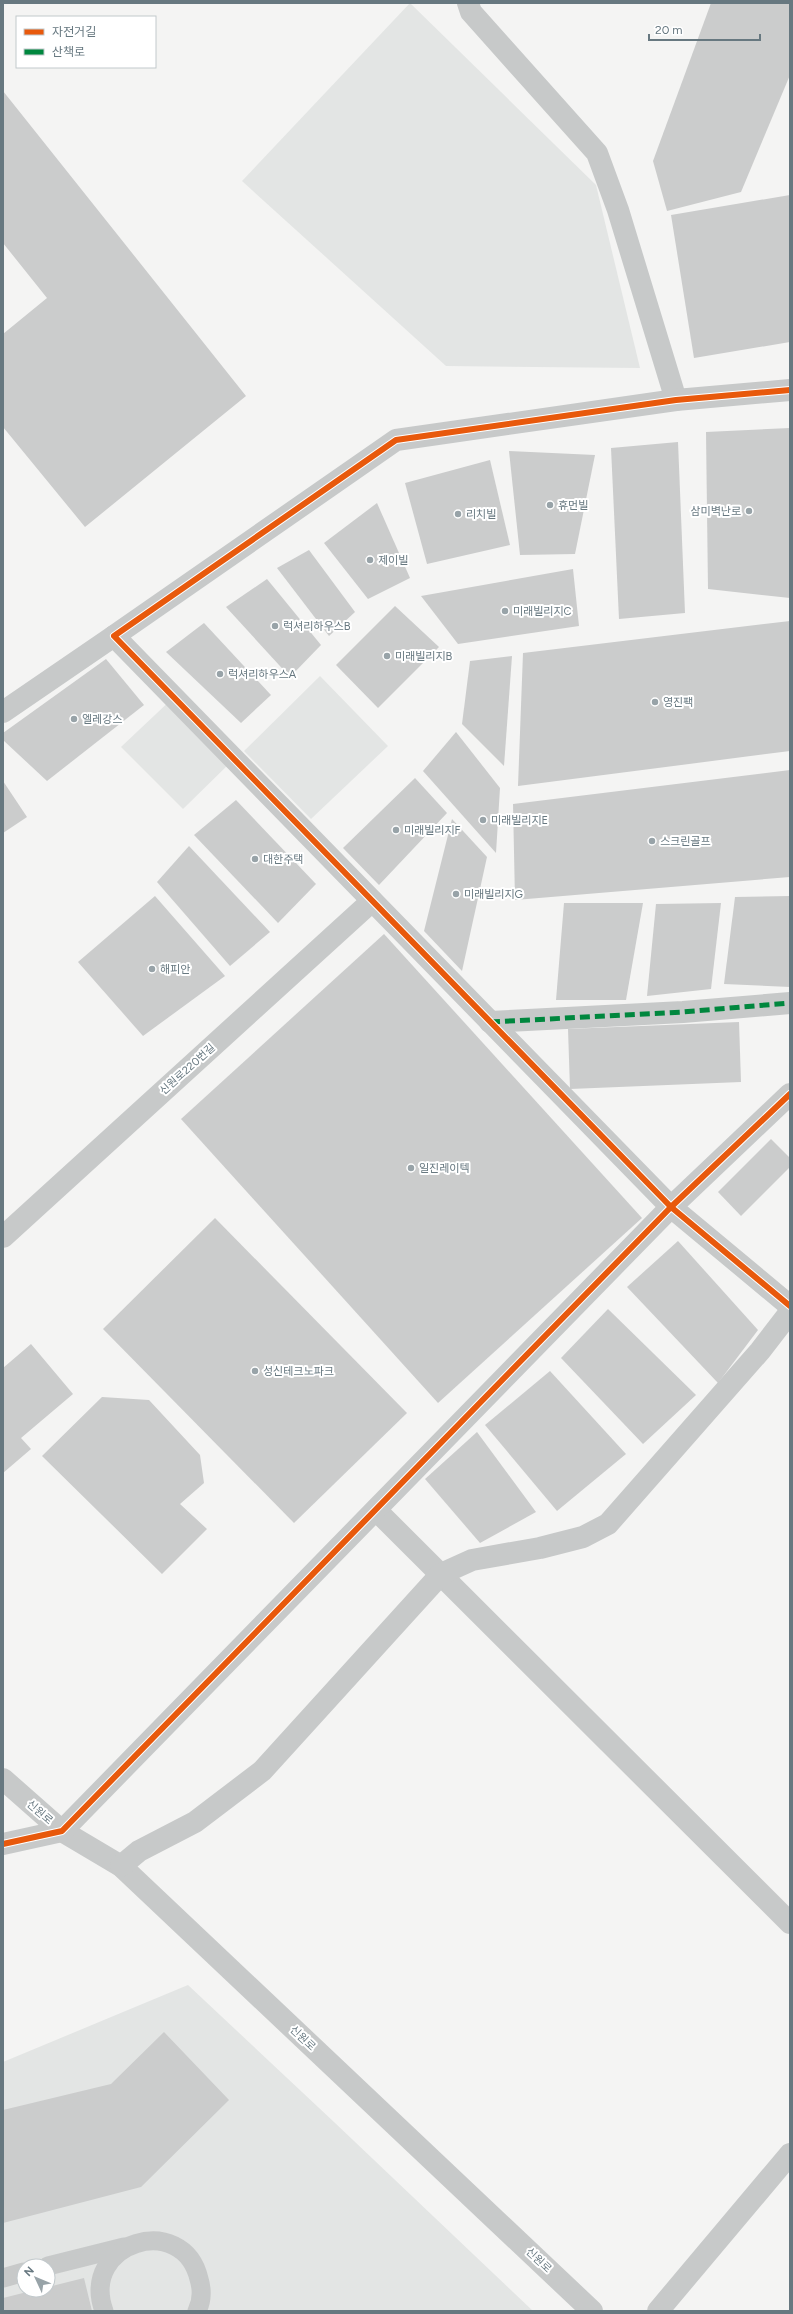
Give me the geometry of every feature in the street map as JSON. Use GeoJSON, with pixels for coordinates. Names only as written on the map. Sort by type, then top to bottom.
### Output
{"type":"FeatureCollection","features":[{"type":"Feature","properties":{"kind":"street"},"geometry":{"type":"LineString","coordinates":[[468,3],[471,12],[597,152],[618,210],[676,400]]}},
{"type":"Feature","properties":{"kind":"street"},"geometry":{"type":"LineString","coordinates":[[3,712],[396,440],[676,400],[790,390]]}},
{"type":"Feature","properties":{"kind":"street"},"geometry":{"type":"LineString","coordinates":[[114,636],[671,1207],[790,1306]]}},
{"type":"Feature","properties":{"kind":"street","name":"신원로220번길"},"geometry":{"type":"LineString","coordinates":[[3,1237],[372,901]]}},
{"type":"Feature","properties":{"kind":"street"},"geometry":{"type":"LineString","coordinates":[[490,1022],[683,1012],[790,1003]]}},
{"type":"Feature","properties":{"kind":"street"},"geometry":{"type":"LineString","coordinates":[[3,1844],[62,1831],[671,1207],[790,1094]]}},
{"type":"Feature","properties":{"kind":"street"},"geometry":{"type":"LineString","coordinates":[[122,1866],[139,1851],[195,1822],[262,1771],[441,1574],[472,1560],[540,1548],[583,1537],[608,1524],[760,1351],[790,1312]]}},
{"type":"Feature","properties":{"kind":"street"},"geometry":{"type":"LineString","coordinates":[[376,1510],[790,1923]]}},
{"type":"Feature","properties":{"kind":"street","name":"신원로"},"geometry":{"type":"LineString","coordinates":[[3,1779],[62,1831],[122,1866],[592,2311]]}},
{"type":"Feature","properties":{"kind":"street"},"geometry":{"type":"LineString","coordinates":[[658,2311],[790,2154]]}},
{"type":"Feature","properties":{"kind":"lane"},"geometry":{"type":"LineString","coordinates":[[56,2264],[140,2241],[158,2240],[174,2245],[189,2256],[198,2271],[202,2288],[197,2311]]}},
{"type":"Feature","properties":{"kind":"lane"},"geometry":{"type":"LineString","coordinates":[[104,2311],[101,2301],[100,2285],[104,2270],[113,2256],[126,2246]]}},
{"type":"Feature","properties":{"kind":"lane"},"geometry":{"type":"LineString","coordinates":[[3,2278],[16,2274]]}},
{"type":"Feature","properties":{"kind":"shaded area"},"geometry":{"type":"Polygon","coordinates":[[[410,3],[596,185],[640,368],[446,366],[242,181],[410,3]]]}},
{"type":"Feature","properties":{"kind":"shaded area"},"geometry":{"type":"Polygon","coordinates":[[[320,676],[388,746],[311,819],[244,751],[320,676]]]}},
{"type":"Feature","properties":{"kind":"shaded area"},"geometry":{"type":"Polygon","coordinates":[[[174,697],[234,759],[183,809],[121,747],[174,697]]]}},
{"type":"Feature","properties":{"kind":"shaded area"},"geometry":{"type":"Polygon","coordinates":[[[188,1985],[533,2311],[3,2311],[3,2062],[188,1985]]]}},
{"type":"Feature","properties":{"kind":"building"},"geometry":{"type":"Polygon","coordinates":[[[711,3],[790,3],[790,75],[741,192],[667,211],[653,161],[711,3]]]}},
{"type":"Feature","properties":{"kind":"building"},"geometry":{"type":"Polygon","coordinates":[[[3,91],[246,396],[85,527],[3,427],[3,334],[47,298],[3,243],[3,91]]]}},
{"type":"Feature","properties":{"kind":"building"},"geometry":{"type":"Polygon","coordinates":[[[790,195],[790,342],[694,358],[671,215],[790,195]]]}},
{"type":"Feature","properties":{"kind":"building","name":"삼미벽난로"},"geometry":{"type":"Polygon","coordinates":[[[790,428],[790,598],[708,589],[706,432],[790,428]]]}},
{"type":"Feature","properties":{"kind":"building"},"geometry":{"type":"Polygon","coordinates":[[[678,442],[685,613],[619,619],[611,448],[678,442]]]}},
{"type":"Feature","properties":{"kind":"building","name":"휴먼빌"},"geometry":{"type":"Polygon","coordinates":[[[509,451],[595,455],[575,554],[520,555],[509,451]]]}},
{"type":"Feature","properties":{"kind":"building","name":"리치빌"},"geometry":{"type":"Polygon","coordinates":[[[490,460],[510,545],[427,564],[405,483],[490,460]]]}},
{"type":"Feature","properties":{"kind":"building","name":"제이빌"},"geometry":{"type":"Polygon","coordinates":[[[377,503],[410,578],[368,599],[324,543],[377,503]]]}},
{"type":"Feature","properties":{"kind":"building"},"geometry":{"type":"Polygon","coordinates":[[[309,550],[355,612],[329,636],[277,568],[309,550]]]}},
{"type":"Feature","properties":{"kind":"building","name":"미래빌리지C"},"geometry":{"type":"Polygon","coordinates":[[[573,569],[579,626],[458,644],[421,596],[573,569]]]}},
{"type":"Feature","properties":{"kind":"building","name":"럭셔리하우스B"},"geometry":{"type":"Polygon","coordinates":[[[267,579],[321,645],[290,677],[226,607],[267,579]]]}},
{"type":"Feature","properties":{"kind":"building","name":"미래빌리지B"},"geometry":{"type":"Polygon","coordinates":[[[395,606],[439,647],[378,708],[336,665],[395,606]]]}},
{"type":"Feature","properties":{"kind":"building","name":"영진팩"},"geometry":{"type":"Polygon","coordinates":[[[790,621],[790,751],[518,786],[523,653],[790,621]]]}},
{"type":"Feature","properties":{"kind":"building","name":"럭셔리하우스A"},"geometry":{"type":"Polygon","coordinates":[[[204,623],[271,695],[241,723],[166,652],[204,623]]]}},
{"type":"Feature","properties":{"kind":"building"},"geometry":{"type":"Polygon","coordinates":[[[512,656],[504,766],[462,724],[470,661],[512,656]]]}},
{"type":"Feature","properties":{"kind":"building","name":"엘레강스"},"geometry":{"type":"Polygon","coordinates":[[[106,659],[144,705],[47,781],[3,740],[3,733],[106,659]]]}},
{"type":"Feature","properties":{"kind":"building","name":"미래빌리지E"},"geometry":{"type":"Polygon","coordinates":[[[456,732],[500,788],[496,853],[423,771],[456,732]]]}},
{"type":"Feature","properties":{"kind":"building","name":"스크린골프"},"geometry":{"type":"Polygon","coordinates":[[[790,770],[790,877],[515,900],[513,804],[790,770]]]}},
{"type":"Feature","properties":{"kind":"building","name":"미래빌리지F"},"geometry":{"type":"Polygon","coordinates":[[[415,778],[447,813],[379,885],[343,848],[415,778]]]}},
{"type":"Feature","properties":{"kind":"building"},"geometry":{"type":"Polygon","coordinates":[[[3,781],[27,817],[3,833],[3,781]]]}},
{"type":"Feature","properties":{"kind":"building","name":"대한주택"},"geometry":{"type":"Polygon","coordinates":[[[236,800],[316,884],[278,923],[194,835],[236,800]]]}},
{"type":"Feature","properties":{"kind":"building","name":"미래빌리지G"},"geometry":{"type":"Polygon","coordinates":[[[452,819],[487,857],[462,971],[424,931],[452,819]]]}},
{"type":"Feature","properties":{"kind":"building"},"geometry":{"type":"Polygon","coordinates":[[[189,846],[270,932],[230,966],[157,882],[189,846]]]}},
{"type":"Feature","properties":{"kind":"building","name":"해피안"},"geometry":{"type":"Polygon","coordinates":[[[155,896],[225,976],[143,1036],[78,962],[155,896]]]}},
{"type":"Feature","properties":{"kind":"building"},"geometry":{"type":"Polygon","coordinates":[[[790,896],[790,987],[724,984],[735,897],[790,896]]]}},
{"type":"Feature","properties":{"kind":"building"},"geometry":{"type":"Polygon","coordinates":[[[564,903],[643,903],[626,1000],[556,1000],[564,903]]]}},
{"type":"Feature","properties":{"kind":"building"},"geometry":{"type":"Polygon","coordinates":[[[721,903],[711,989],[647,996],[656,904],[721,903]]]}},
{"type":"Feature","properties":{"kind":"building","name":"일진레이텍"},"geometry":{"type":"Polygon","coordinates":[[[384,934],[642,1218],[438,1403],[181,1119],[384,934]]]}},
{"type":"Feature","properties":{"kind":"building"},"geometry":{"type":"Polygon","coordinates":[[[739,1022],[741,1082],[570,1089],[568,1029],[739,1022]]]}},
{"type":"Feature","properties":{"kind":"building"},"geometry":{"type":"Polygon","coordinates":[[[771,1139],[790,1158],[790,1167],[741,1216],[718,1192],[771,1139]]]}},
{"type":"Feature","properties":{"kind":"building","name":"성신테크노파크"},"geometry":{"type":"Polygon","coordinates":[[[215,1218],[407,1413],[294,1523],[103,1329],[215,1218]]]}},
{"type":"Feature","properties":{"kind":"building"},"geometry":{"type":"Polygon","coordinates":[[[678,1241],[758,1330],[718,1383],[627,1287],[678,1241]]]}},
{"type":"Feature","properties":{"kind":"building"},"geometry":{"type":"Polygon","coordinates":[[[608,1309],[696,1395],[643,1444],[561,1358],[608,1309]]]}},
{"type":"Feature","properties":{"kind":"building"},"geometry":{"type":"Polygon","coordinates":[[[31,1344],[73,1394],[21,1438],[31,1449],[3,1473],[3,1368],[31,1344]]]}},
{"type":"Feature","properties":{"kind":"building"},"geometry":{"type":"Polygon","coordinates":[[[550,1371],[626,1454],[557,1511],[485,1425],[550,1371]]]}},
{"type":"Feature","properties":{"kind":"building"},"geometry":{"type":"Polygon","coordinates":[[[102,1397],[149,1400],[200,1455],[204,1483],[180,1504],[207,1529],[162,1574],[42,1456],[102,1397]]]}},
{"type":"Feature","properties":{"kind":"building"},"geometry":{"type":"Polygon","coordinates":[[[477,1432],[536,1512],[480,1543],[425,1479],[477,1432]]]}},
{"type":"Feature","properties":{"kind":"building"},"geometry":{"type":"Polygon","coordinates":[[[164,2032],[229,2100],[141,2187],[3,2223],[3,2110],[111,2084],[164,2032]]]}},
{"type":"Feature","properties":{"kind":"building"},"geometry":{"type":"Polygon","coordinates":[[[84,2278],[92,2311],[3,2311],[3,2298],[16,2295],[16,2298],[56,2298],[56,2285],[84,2278]]]}},
{"type":"Feature","properties":{"kind":"marked path"},"geometry":{"type":"LineString","coordinates":[[490,1022],[683,1012],[790,1003]]}},
{"type":"Feature","properties":{"kind":"cycle path"},"geometry":{"type":"LineString","coordinates":[[790,390],[676,400],[396,440],[114,636],[671,1207],[790,1306]]}},
{"type":"Feature","properties":{"kind":"cycle path"},"geometry":{"type":"LineString","coordinates":[[3,1844],[62,1831],[671,1207],[790,1094]]}},
{"type":"Feature","properties":{"kind":"place","name":"휴먼빌"},"geometry":{"type":"Point","coordinates":[550,505]}},
{"type":"Feature","properties":{"kind":"place","name":"삼미벽난로"},"geometry":{"type":"Point","coordinates":[749,511]}},
{"type":"Feature","properties":{"kind":"place","name":"리치빌"},"geometry":{"type":"Point","coordinates":[458,514]}},
{"type":"Feature","properties":{"kind":"place","name":"제이빌"},"geometry":{"type":"Point","coordinates":[370,560]}},
{"type":"Feature","properties":{"kind":"place","name":"미래빌리지C"},"geometry":{"type":"Point","coordinates":[505,611]}},
{"type":"Feature","properties":{"kind":"place","name":"럭셔리하우스B"},"geometry":{"type":"Point","coordinates":[275,626]}},
{"type":"Feature","properties":{"kind":"place","name":"미래빌리지B"},"geometry":{"type":"Point","coordinates":[387,656]}},
{"type":"Feature","properties":{"kind":"place","name":"럭셔리하우스A"},"geometry":{"type":"Point","coordinates":[220,674]}},
{"type":"Feature","properties":{"kind":"place","name":"영진팩"},"geometry":{"type":"Point","coordinates":[655,702]}},
{"type":"Feature","properties":{"kind":"place","name":"엘레강스"},"geometry":{"type":"Point","coordinates":[74,719]}},
{"type":"Feature","properties":{"kind":"place","name":"미래빌리지E"},"geometry":{"type":"Point","coordinates":[483,820]}},
{"type":"Feature","properties":{"kind":"place","name":"미래빌리지F"},"geometry":{"type":"Point","coordinates":[396,830]}},
{"type":"Feature","properties":{"kind":"place","name":"스크린골프"},"geometry":{"type":"Point","coordinates":[652,841]}},
{"type":"Feature","properties":{"kind":"place","name":"대한주택"},"geometry":{"type":"Point","coordinates":[255,859]}},
{"type":"Feature","properties":{"kind":"place","name":"미래빌리지G"},"geometry":{"type":"Point","coordinates":[456,894]}},
{"type":"Feature","properties":{"kind":"place","name":"해피안"},"geometry":{"type":"Point","coordinates":[152,969]}},
{"type":"Feature","properties":{"kind":"place","name":"일진레이텍"},"geometry":{"type":"Point","coordinates":[411,1168]}},
{"type":"Feature","properties":{"kind":"place","name":"성신테크노파크"},"geometry":{"type":"Point","coordinates":[255,1371]}}]}
